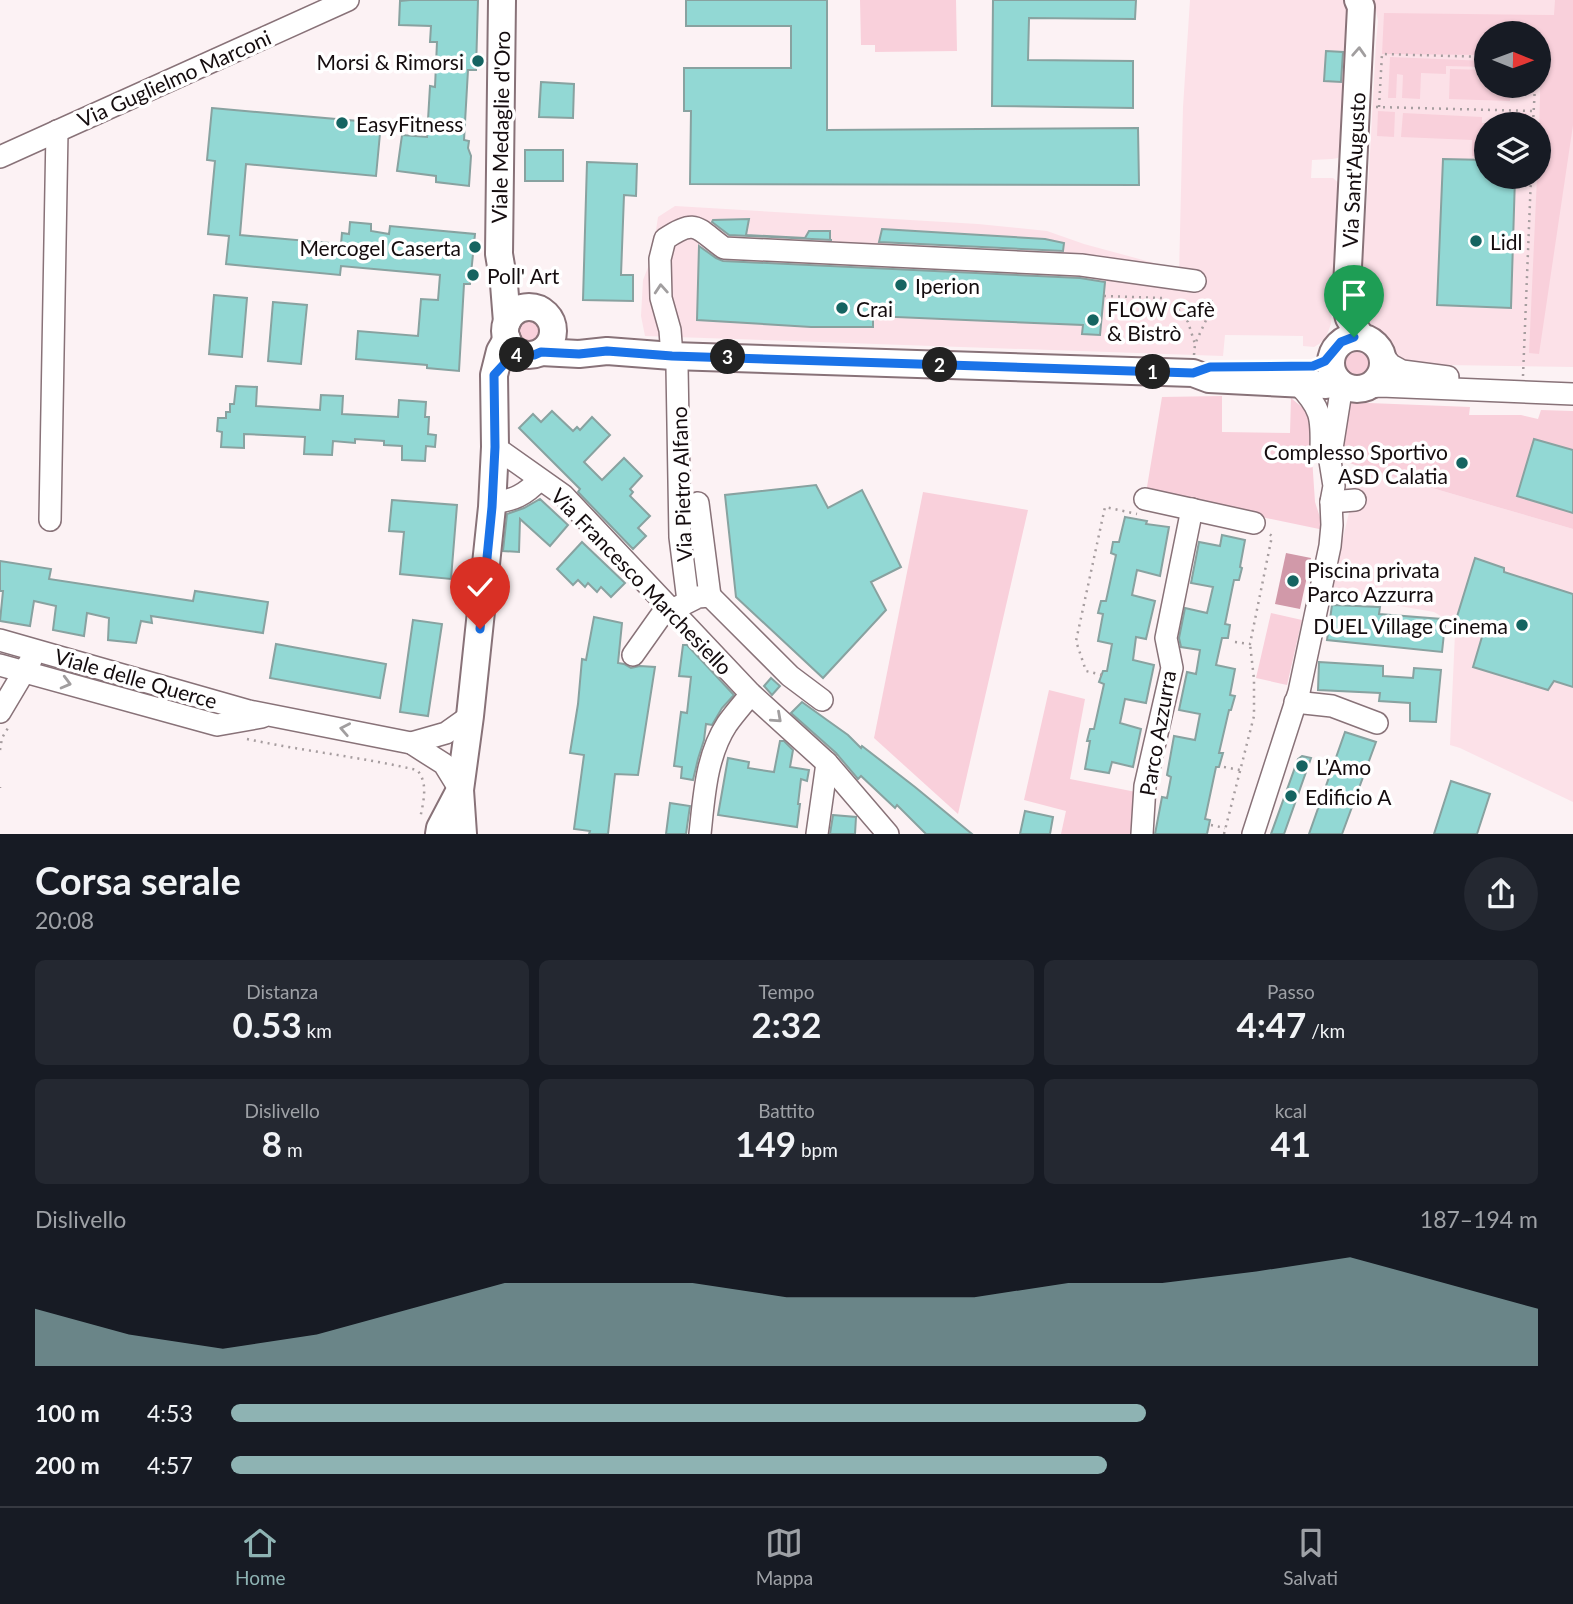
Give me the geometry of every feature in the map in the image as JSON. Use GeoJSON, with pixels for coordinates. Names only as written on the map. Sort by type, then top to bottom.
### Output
{"type":"FeatureCollection","features":[{"type":"Feature","properties":{"kind":"main road","name":"Viale Medaglie d'Oro"},"geometry":{"type":"LineString","coordinates":[[460,790],[492,503],[495,447],[495,284],[499,254],[502,0]]}},
{"type":"Feature","properties":{"kind":"main road","name":"Via Sant'Augusto"},"geometry":{"type":"LineString","coordinates":[[1358,0],[1361,7],[1367,107],[1346,307],[1361,337]]}},
{"type":"Feature","properties":{"kind":"main road","name":"Viale Medaglie d'Oro"},"geometry":{"type":"LineString","coordinates":[[499,254],[518,342]]}},
{"type":"Feature","properties":{"kind":"main road"},"geometry":{"type":"LineString","coordinates":[[494,375],[518,342],[511,315],[524,307],[540,309],[547,314],[554,328],[551,342],[518,342]]}},
{"type":"Feature","properties":{"kind":"main road"},"geometry":{"type":"LineString","coordinates":[[554,328],[580,342],[607,351],[674,362],[1193,373],[1209,379],[1341,384],[1354,390],[1368,387],[1379,377],[1382,355],[1376,345],[1361,337],[1347,339],[1325,361],[1313,366],[1210,367],[1193,373]]}},
{"type":"Feature","properties":{"kind":"main road"},"geometry":{"type":"LineString","coordinates":[[518,342],[579,354],[607,351]]}},
{"type":"Feature","properties":{"kind":"main road"},"geometry":{"type":"LineString","coordinates":[[1332,354],[1332,370],[1341,384]]}},
{"type":"Feature","properties":{"kind":"main road"},"geometry":{"type":"LineString","coordinates":[[439,834],[460,790]]}},
{"type":"Feature","properties":{"kind":"main road"},"geometry":{"type":"LineString","coordinates":[[460,790],[463,834]]}},
{"type":"Feature","properties":{"kind":"street","name":"Via Guglielmo Marconi"},"geometry":{"type":"LineString","coordinates":[[0,157],[348,0]]}},
{"type":"Feature","properties":{"kind":"street"},"geometry":{"type":"LineString","coordinates":[[50,520],[57,131]]}},
{"type":"Feature","properties":{"kind":"street","name":"Via Pietro Alfano"},"geometry":{"type":"LineString","coordinates":[[672,608],[680,537],[674,362],[670,330],[661,298],[660,259],[665,239],[673,233],[682,228],[696,227],[724,248],[1081,265],[1195,281]]}},
{"type":"Feature","properties":{"kind":"street"},"geometry":{"type":"LineString","coordinates":[[1382,355],[1391,365],[1402,370],[1439,376],[1573,380]]}},
{"type":"Feature","properties":{"kind":"street"},"geometry":{"type":"LineString","coordinates":[[1298,384],[1317,408],[1322,424],[1324,490],[1331,502]]}},
{"type":"Feature","properties":{"kind":"street"},"geometry":{"type":"LineString","coordinates":[[1253,834],[1295,702],[1330,546],[1334,486],[1330,461],[1341,384]]}},
{"type":"Feature","properties":{"kind":"street"},"geometry":{"type":"LineString","coordinates":[[1368,387],[1573,394]]}},
{"type":"Feature","properties":{"kind":"street","name":"Via Francesco Marchesiello"},"geometry":{"type":"LineString","coordinates":[[495,447],[563,495],[751,694],[827,763],[888,834]]}},
{"type":"Feature","properties":{"kind":"street"},"geometry":{"type":"LineString","coordinates":[[492,503],[510,500],[528,491],[540,480]]}},
{"type":"Feature","properties":{"kind":"street"},"geometry":{"type":"LineString","coordinates":[[1145,499],[1254,523]]}},
{"type":"Feature","properties":{"kind":"street"},"geometry":{"type":"LineString","coordinates":[[1331,502],[1355,500]]}},
{"type":"Feature","properties":{"kind":"street","name":"Via Pietro Alfano"},"geometry":{"type":"LineString","coordinates":[[698,503],[710,596]]}},
{"type":"Feature","properties":{"kind":"street","name":"Parco Azzurra"},"geometry":{"type":"LineString","coordinates":[[1142,834],[1146,786],[1172,668],[1166,638],[1192,509]]}},
{"type":"Feature","properties":{"kind":"street"},"geometry":{"type":"LineString","coordinates":[[633,655],[672,608],[698,597],[710,596],[790,676],[822,700]]}},
{"type":"Feature","properties":{"kind":"street","name":"Viale delle Querce"},"geometry":{"type":"LineString","coordinates":[[0,640],[249,710],[411,743],[444,764],[460,790]]}},
{"type":"Feature","properties":{"kind":"street"},"geometry":{"type":"LineString","coordinates":[[0,712],[38,649]]}},
{"type":"Feature","properties":{"kind":"street","name":"Viale delle Querce"},"geometry":{"type":"LineString","coordinates":[[0,665],[217,725],[273,715]]}},
{"type":"Feature","properties":{"kind":"street"},"geometry":{"type":"LineString","coordinates":[[699,834],[708,772],[716,750],[726,725],[751,694]]}},
{"type":"Feature","properties":{"kind":"street"},"geometry":{"type":"LineString","coordinates":[[1295,702],[1332,706],[1377,723]]}},
{"type":"Feature","properties":{"kind":"street","name":"Viale delle Querce"},"geometry":{"type":"LineString","coordinates":[[411,743],[446,733],[470,716]]}},
{"type":"Feature","properties":{"kind":"street"},"geometry":{"type":"LineString","coordinates":[[817,834],[827,763]]}},
{"type":"Feature","properties":{"kind":"path"},"geometry":{"type":"LineString","coordinates":[[1474,57],[1382,54],[1367,107],[1534,111],[1535,98]]}},
{"type":"Feature","properties":{"kind":"path"},"geometry":{"type":"LineString","coordinates":[[1523,379],[1531,189]]}},
{"type":"Feature","properties":{"kind":"path"},"geometry":{"type":"LineString","coordinates":[[1104,296],[1162,298],[1207,318]]}},
{"type":"Feature","properties":{"kind":"path"},"geometry":{"type":"LineString","coordinates":[[1193,373],[1195,344],[1212,299]]}},
{"type":"Feature","properties":{"kind":"path"},"geometry":{"type":"LineString","coordinates":[[1172,302],[1188,322],[1195,344]]}},
{"type":"Feature","properties":{"kind":"path"},"geometry":{"type":"LineString","coordinates":[[1102,675],[1086,671],[1076,641],[1105,507],[1141,515],[1145,499]]}},
{"type":"Feature","properties":{"kind":"path"},"geometry":{"type":"LineString","coordinates":[[1224,834],[1254,716],[1250,644],[1272,536],[1254,523]]}},
{"type":"Feature","properties":{"kind":"path"},"geometry":{"type":"LineString","coordinates":[[1236,642],[1250,644]]}},
{"type":"Feature","properties":{"kind":"path"},"geometry":{"type":"LineString","coordinates":[[1224,767],[1240,770]]}},
{"type":"Feature","properties":{"kind":"path"},"geometry":{"type":"LineString","coordinates":[[1212,825],[1225,828]]}},
{"type":"Feature","properties":{"kind":"shaded area"},"geometry":{"type":"Polygon","coordinates":[[[860,0],[956,0],[957,51],[875,52],[875,45],[861,45],[860,0]]]}},
{"type":"Feature","properties":{"kind":"shaded area"},"geometry":{"type":"Polygon","coordinates":[[[1190,0],[1347,0],[1352,9],[1342,152],[1338,158],[1312,160],[1311,178],[1333,178],[1341,185],[1331,324],[1326,337],[1319,344],[1314,347],[1303,346],[1303,336],[1225,335],[1223,356],[645,336],[641,316],[643,280],[652,257],[658,217],[675,206],[978,224],[1047,231],[1154,263],[1179,274],[1183,107],[1190,0]]]}},
{"type":"Feature","properties":{"kind":"shaded area"},"geometry":{"type":"Polygon","coordinates":[[[1374,0],[1573,0],[1573,367],[1403,363],[1391,352],[1382,337],[1364,326],[1358,316],[1378,21],[1374,0]]]}},
{"type":"Feature","properties":{"kind":"shaded area"},"geometry":{"type":"Polygon","coordinates":[[[1555,0],[1573,0],[1573,125],[1539,354],[1529,353],[1536,189],[1551,189],[1551,112],[1540,112],[1540,98],[1551,98],[1551,21],[1474,21],[1474,55],[1382,54],[1384,13],[1554,15],[1555,0]]]}},
{"type":"Feature","properties":{"kind":"shaded area"},"geometry":{"type":"Polygon","coordinates":[[[1390,57],[1474,60],[1474,67],[1446,66],[1446,74],[1421,73],[1420,99],[1402,98],[1403,75],[1397,74],[1396,98],[1388,98],[1390,57]]]}},
{"type":"Feature","properties":{"kind":"shaded area"},"geometry":{"type":"Polygon","coordinates":[[[1450,69],[1474,70],[1474,98],[1510,98],[1510,101],[1449,99],[1450,69]]]}},
{"type":"Feature","properties":{"kind":"shaded area"},"geometry":{"type":"Polygon","coordinates":[[[1378,111],[1395,112],[1394,137],[1377,136],[1378,111]]]}},
{"type":"Feature","properties":{"kind":"shaded area"},"geometry":{"type":"Polygon","coordinates":[[[1403,113],[1474,117],[1474,156],[1472,140],[1401,137],[1403,113]]]}},
{"type":"Feature","properties":{"kind":"shaded area"},"geometry":{"type":"Polygon","coordinates":[[[529,318],[538,321],[541,330],[538,339],[529,342],[520,339],[517,330],[520,321],[529,318]]]}},
{"type":"Feature","properties":{"kind":"shaded area"},"geometry":{"type":"Polygon","coordinates":[[[1357,352],[1366,355],[1369,364],[1366,373],[1357,376],[1348,373],[1345,364],[1348,355],[1357,352]]]}},
{"type":"Feature","properties":{"kind":"shaded area"},"geometry":{"type":"Polygon","coordinates":[[[1222,396],[1222,432],[1290,433],[1291,398],[1309,413],[1315,502],[1324,530],[1146,493],[1162,397],[1222,396]]]}},
{"type":"Feature","properties":{"kind":"shaded area","name":"Complesso Sportivo ASD Calatia"},"geometry":{"type":"Polygon","coordinates":[[[1344,402],[1470,407],[1469,415],[1521,415],[1538,419],[1541,410],[1573,411],[1573,529],[1360,467],[1335,457],[1344,402]]]}},
{"type":"Feature","properties":{"kind":"shaded area","name":"DUEL Village Cinema"},"geometry":{"type":"Polygon","coordinates":[[[1360,467],[1573,529],[1573,802],[1450,745],[1455,633],[1449,621],[1434,612],[1329,596],[1360,467]]]}},
{"type":"Feature","properties":{"kind":"shaded area"},"geometry":{"type":"Polygon","coordinates":[[[923,492],[1028,510],[958,814],[874,738],[923,492]]]}},
{"type":"Feature","properties":{"kind":"shaded area","name":"Piscina privata Parco Azzurra"},"geometry":{"type":"Polygon","coordinates":[[[1286,553],[1311,558],[1300,609],[1275,604],[1286,553]]]}},
{"type":"Feature","properties":{"kind":"shaded area"},"geometry":{"type":"Polygon","coordinates":[[[1271,613],[1302,620],[1287,685],[1256,678],[1271,613]]]}},
{"type":"Feature","properties":{"kind":"shaded area"},"geometry":{"type":"Polygon","coordinates":[[[1049,690],[1085,699],[1070,779],[1136,792],[1138,794],[1131,834],[1061,834],[1066,811],[1024,800],[1049,690]]]}},
{"type":"Feature","properties":{"kind":"building"},"geometry":{"type":"Polygon","coordinates":[[[478,0],[476,70],[468,70],[464,140],[469,141],[471,156],[469,186],[436,182],[436,176],[397,171],[402,135],[427,137],[430,86],[435,87],[437,42],[430,42],[431,26],[399,25],[400,1],[478,0]]]}},
{"type":"Feature","properties":{"kind":"building"},"geometry":{"type":"Polygon","coordinates":[[[686,0],[827,0],[827,130],[1138,128],[1139,185],[690,184],[691,111],[684,111],[684,68],[791,68],[791,26],[686,26],[686,0]]]}},
{"type":"Feature","properties":{"kind":"building"},"geometry":{"type":"Polygon","coordinates":[[[993,0],[1136,0],[1135,19],[1029,18],[1028,60],[1133,61],[1133,108],[992,106],[993,0]]]}},
{"type":"Feature","properties":{"kind":"building"},"geometry":{"type":"Polygon","coordinates":[[[1326,51],[1343,52],[1341,82],[1324,81],[1326,51]]]}},
{"type":"Feature","properties":{"kind":"building"},"geometry":{"type":"Polygon","coordinates":[[[541,82],[574,84],[573,118],[539,117],[541,82]]]}},
{"type":"Feature","properties":{"kind":"building"},"geometry":{"type":"Polygon","coordinates":[[[212,108],[381,123],[376,176],[246,164],[240,235],[341,244],[342,233],[349,234],[350,222],[371,224],[371,231],[389,234],[390,226],[475,234],[470,284],[464,284],[459,371],[427,368],[427,365],[356,359],[358,331],[418,336],[421,299],[438,300],[440,275],[341,266],[340,275],[226,264],[229,236],[208,234],[215,161],[207,160],[212,108]]]}},
{"type":"Feature","properties":{"kind":"building"},"geometry":{"type":"Polygon","coordinates":[[[525,150],[563,150],[563,181],[525,181],[525,150]]]}},
{"type":"Feature","properties":{"kind":"building","name":"Lidl"},"geometry":{"type":"Polygon","coordinates":[[[1443,159],[1474,160],[1474,189],[1515,189],[1511,308],[1437,305],[1443,159]]]}},
{"type":"Feature","properties":{"kind":"building"},"geometry":{"type":"Polygon","coordinates":[[[587,162],[637,164],[636,196],[624,195],[621,275],[633,275],[633,301],[583,300],[587,162]]]}},
{"type":"Feature","properties":{"kind":"building"},"geometry":{"type":"Polygon","coordinates":[[[749,219],[746,235],[805,238],[809,231],[830,231],[830,240],[729,235],[712,222],[749,219]]]}},
{"type":"Feature","properties":{"kind":"building"},"geometry":{"type":"Polygon","coordinates":[[[882,229],[1045,239],[1064,243],[1063,251],[879,242],[882,229]]]}},
{"type":"Feature","properties":{"kind":"building","name":"Iperion"},"geometry":{"type":"Polygon","coordinates":[[[699,246],[723,261],[1080,278],[1105,282],[1100,335],[1082,334],[1083,325],[873,316],[873,327],[811,327],[697,320],[699,246]]]}},
{"type":"Feature","properties":{"kind":"building"},"geometry":{"type":"Polygon","coordinates":[[[214,295],[247,298],[242,357],[209,354],[214,295]]]}},
{"type":"Feature","properties":{"kind":"building"},"geometry":{"type":"Polygon","coordinates":[[[273,302],[307,305],[301,364],[268,361],[273,302]]]}},
{"type":"Feature","properties":{"kind":"building"},"geometry":{"type":"Polygon","coordinates":[[[236,386],[257,387],[256,406],[320,410],[321,395],[343,396],[342,414],[398,417],[399,400],[426,402],[428,434],[436,435],[435,447],[426,446],[425,461],[402,460],[402,446],[384,445],[384,441],[355,439],[355,443],[333,441],[332,455],[304,454],[305,437],[244,434],[244,448],[221,447],[222,432],[217,431],[218,418],[226,418],[226,412],[230,412],[236,386]]]}},
{"type":"Feature","properties":{"kind":"building"},"geometry":{"type":"Polygon","coordinates":[[[552,411],[573,431],[577,427],[580,430],[592,417],[610,435],[584,462],[602,480],[624,458],[642,476],[630,489],[633,492],[630,496],[650,516],[638,528],[646,536],[633,549],[578,492],[580,489],[519,428],[533,414],[541,422],[552,411]]]}},
{"type":"Feature","properties":{"kind":"building"},"geometry":{"type":"Polygon","coordinates":[[[1534,439],[1573,450],[1573,513],[1517,496],[1534,439]]]}},
{"type":"Feature","properties":{"kind":"building"},"geometry":{"type":"Polygon","coordinates":[[[816,485],[828,508],[862,490],[901,567],[871,582],[886,610],[823,678],[736,597],[725,495],[816,485]]]}},
{"type":"Feature","properties":{"kind":"building"},"geometry":{"type":"Polygon","coordinates":[[[540,499],[568,525],[550,546],[520,519],[519,552],[503,551],[507,514],[540,499]]]}},
{"type":"Feature","properties":{"kind":"building"},"geometry":{"type":"Polygon","coordinates":[[[392,500],[457,505],[451,579],[400,574],[404,532],[389,531],[392,500]]]}},
{"type":"Feature","properties":{"kind":"building"},"geometry":{"type":"Polygon","coordinates":[[[1125,517],[1147,521],[1146,524],[1169,527],[1160,576],[1137,570],[1132,595],[1155,601],[1146,639],[1136,637],[1133,660],[1154,665],[1146,703],[1125,699],[1120,723],[1141,729],[1133,767],[1112,762],[1109,773],[1085,769],[1090,741],[1087,741],[1090,729],[1094,729],[1104,684],[1099,682],[1103,671],[1107,671],[1112,644],[1098,641],[1103,614],[1098,613],[1101,601],[1106,601],[1116,555],[1111,553],[1113,542],[1119,542],[1125,517]]]}},
{"type":"Feature","properties":{"kind":"building"},"geometry":{"type":"Polygon","coordinates":[[[1222,535],[1245,540],[1242,568],[1239,580],[1234,580],[1225,624],[1230,625],[1228,638],[1222,638],[1216,665],[1235,669],[1230,695],[1235,696],[1229,710],[1219,753],[1223,753],[1219,767],[1216,767],[1205,819],[1210,820],[1207,834],[1155,834],[1162,797],[1167,798],[1171,777],[1167,775],[1174,736],[1195,740],[1200,714],[1179,710],[1187,672],[1196,674],[1200,650],[1181,647],[1179,638],[1185,608],[1207,613],[1213,587],[1191,583],[1199,542],[1220,546],[1222,535]]]}},
{"type":"Feature","properties":{"kind":"building"},"geometry":{"type":"Polygon","coordinates":[[[582,542],[625,583],[611,597],[601,587],[597,592],[588,583],[585,587],[578,580],[573,585],[557,569],[582,542]]]}},
{"type":"Feature","properties":{"kind":"building","name":"DUEL Village Cinema"},"geometry":{"type":"Polygon","coordinates":[[[1475,558],[1504,568],[1504,572],[1573,594],[1573,687],[1554,681],[1548,690],[1473,667],[1484,630],[1456,620],[1475,558]]]}},
{"type":"Feature","properties":{"kind":"building"},"geometry":{"type":"Polygon","coordinates":[[[0,561],[51,569],[49,579],[193,601],[195,591],[268,602],[263,633],[151,616],[152,623],[141,621],[136,643],[108,640],[109,618],[87,613],[84,636],[53,630],[56,606],[34,601],[30,626],[0,621],[3,591],[0,591],[0,561]]]}},
{"type":"Feature","properties":{"kind":"building"},"geometry":{"type":"Polygon","coordinates":[[[1332,605],[1380,607],[1379,614],[1442,619],[1445,624],[1442,652],[1327,640],[1332,605]]]}},
{"type":"Feature","properties":{"kind":"building"},"geometry":{"type":"Polygon","coordinates":[[[594,617],[622,623],[618,663],[631,668],[655,667],[638,775],[615,774],[608,834],[589,834],[590,831],[574,829],[584,755],[570,753],[582,659],[586,660],[594,617]]]}},
{"type":"Feature","properties":{"kind":"building"},"geometry":{"type":"Polygon","coordinates":[[[413,620],[442,624],[428,716],[400,712],[413,620]]]}},
{"type":"Feature","properties":{"kind":"building"},"geometry":{"type":"Polygon","coordinates":[[[276,644],[386,664],[380,698],[270,678],[276,644]]]}},
{"type":"Feature","properties":{"kind":"building"},"geometry":{"type":"Polygon","coordinates":[[[683,645],[687,645],[734,695],[712,725],[706,724],[693,780],[681,778],[682,767],[674,766],[681,712],[687,713],[691,677],[679,676],[683,645]]]}},
{"type":"Feature","properties":{"kind":"building"},"geometry":{"type":"Polygon","coordinates":[[[1319,662],[1383,666],[1383,676],[1413,678],[1414,668],[1441,670],[1436,722],[1410,721],[1410,703],[1379,701],[1380,693],[1318,690],[1319,662]]]}},
{"type":"Feature","properties":{"kind":"building"},"geometry":{"type":"Polygon","coordinates":[[[771,678],[780,686],[772,695],[764,686],[771,678]]]}},
{"type":"Feature","properties":{"kind":"building"},"geometry":{"type":"Polygon","coordinates":[[[802,702],[915,787],[972,834],[926,834],[897,805],[895,808],[861,776],[858,779],[836,753],[791,713],[802,702]]]}},
{"type":"Feature","properties":{"kind":"building"},"geometry":{"type":"Polygon","coordinates":[[[1345,732],[1376,742],[1342,834],[1309,834],[1345,732]]]}},
{"type":"Feature","properties":{"kind":"building"},"geometry":{"type":"Polygon","coordinates":[[[780,741],[784,741],[793,750],[790,767],[809,770],[807,781],[801,779],[797,827],[718,815],[728,758],[749,762],[748,768],[774,772],[780,741]]]}},
{"type":"Feature","properties":{"kind":"building","name":"Edificio A"},"geometry":{"type":"Polygon","coordinates":[[[1302,756],[1311,758],[1284,834],[1271,834],[1298,759],[1302,756]]]}},
{"type":"Feature","properties":{"kind":"building"},"geometry":{"type":"Polygon","coordinates":[[[1451,781],[1490,794],[1477,834],[1434,834],[1451,781]]]}},
{"type":"Feature","properties":{"kind":"building"},"geometry":{"type":"Polygon","coordinates":[[[670,803],[690,806],[686,834],[666,834],[670,803]]]}},
{"type":"Feature","properties":{"kind":"building"},"geometry":{"type":"Polygon","coordinates":[[[1025,811],[1053,817],[1050,834],[1020,834],[1025,811]]]}},
{"type":"Feature","properties":{"kind":"building"},"geometry":{"type":"Polygon","coordinates":[[[833,815],[856,817],[855,834],[830,834],[833,815]]]}},
{"type":"Feature","properties":{"kind":"place","name":"Morsi & Rimorsi"},"geometry":{"type":"Point","coordinates":[478,61]}},
{"type":"Feature","properties":{"kind":"place","name":"EasyFitness"},"geometry":{"type":"Point","coordinates":[342,123]}},
{"type":"Feature","properties":{"kind":"place","name":"Lidl"},"geometry":{"type":"Point","coordinates":[1476,241]}},
{"type":"Feature","properties":{"kind":"place","name":"Mercogel Caserta"},"geometry":{"type":"Point","coordinates":[475,247]}},
{"type":"Feature","properties":{"kind":"place","name":"Poll' Art"},"geometry":{"type":"Point","coordinates":[473,275]}},
{"type":"Feature","properties":{"kind":"place","name":"Iperion"},"geometry":{"type":"Point","coordinates":[901,285]}},
{"type":"Feature","properties":{"kind":"place","name":"Crai"},"geometry":{"type":"Point","coordinates":[842,308]}},
{"type":"Feature","properties":{"kind":"place","name":"FLOW Cafè & Bistrò"},"geometry":{"type":"Point","coordinates":[1093,320]}},
{"type":"Feature","properties":{"kind":"place","name":"Complesso Sportivo ASD Calatia"},"geometry":{"type":"Point","coordinates":[1462,463]}},
{"type":"Feature","properties":{"kind":"place","name":"Piscina privata Parco Azzurra"},"geometry":{"type":"Point","coordinates":[1293,581]}},
{"type":"Feature","properties":{"kind":"place","name":"DUEL Village Cinema"},"geometry":{"type":"Point","coordinates":[1522,625]}},
{"type":"Feature","properties":{"kind":"place","name":"L’Amo"},"geometry":{"type":"Point","coordinates":[1302,766]}},
{"type":"Feature","properties":{"kind":"place","name":"Edificio A"},"geometry":{"type":"Point","coordinates":[1291,796]}},
{"type":"Feature","properties":{"kind":"route"},"geometry":{"type":"LineString","coordinates":[[480,629],[492,507],[494,375],[519,353],[579,354],[607,351],[672,356],[1193,373],[1210,367],[1313,366],[1325,361],[1341,342],[1354,337]]}}]}
